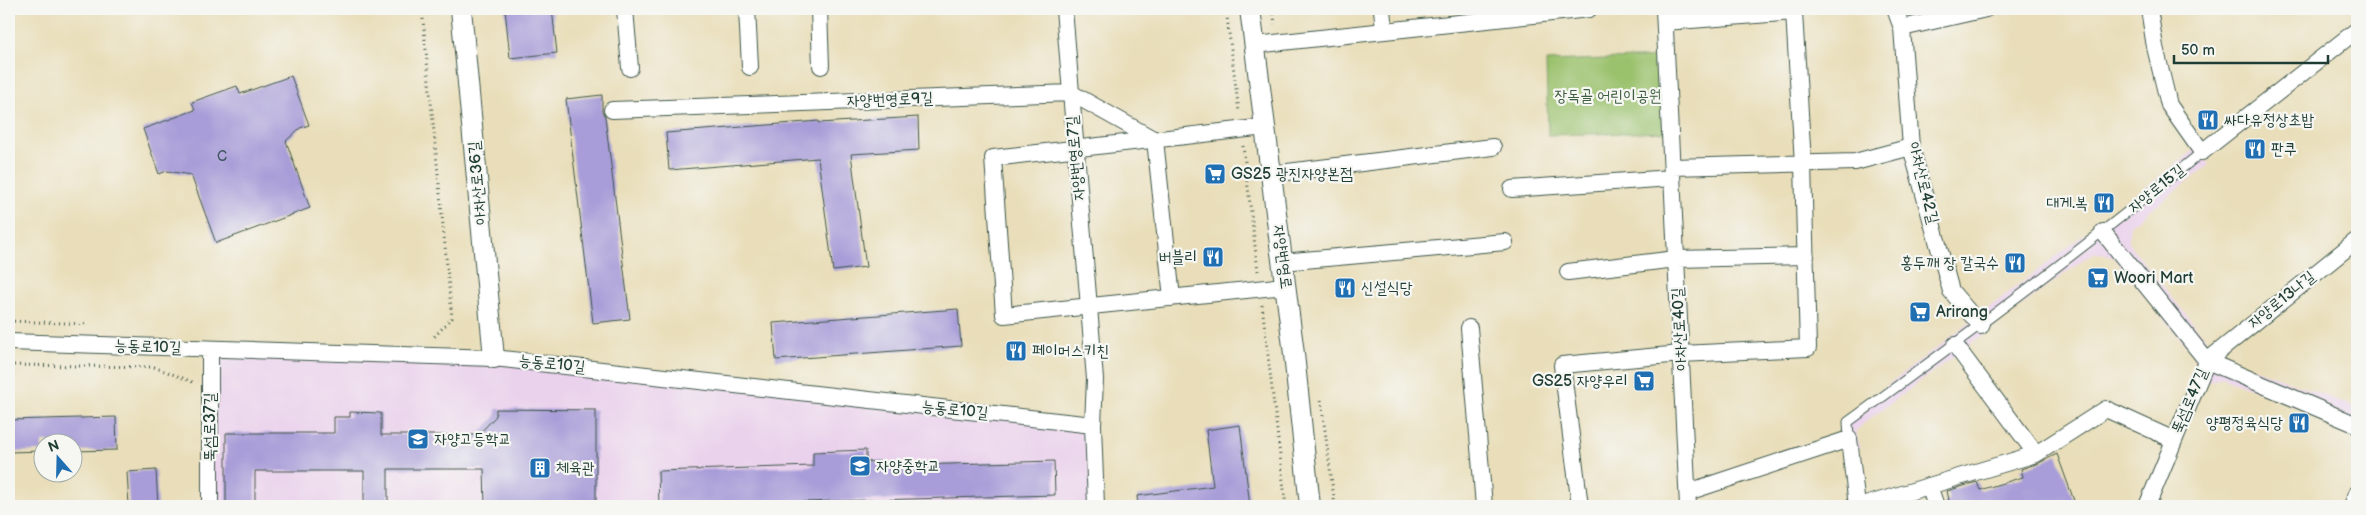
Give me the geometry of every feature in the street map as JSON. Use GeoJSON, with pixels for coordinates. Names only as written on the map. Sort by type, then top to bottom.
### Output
{"type":"FeatureCollection","features":[{"type":"Feature","properties":{"kind":"street","name":"아차산로36길"},"geometry":{"type":"LineString","coordinates":[[461,9],[494,358]]}},
{"type":"Feature","properties":{"kind":"street"},"geometry":{"type":"LineString","coordinates":[[625,9],[630,68]]}},
{"type":"Feature","properties":{"kind":"street"},"geometry":{"type":"LineString","coordinates":[[747,9],[750,67]]}},
{"type":"Feature","properties":{"kind":"street"},"geometry":{"type":"LineString","coordinates":[[819,9],[821,66]]}},
{"type":"Feature","properties":{"kind":"street","name":"자양번영로7길"},"geometry":{"type":"LineString","coordinates":[[1064,9],[1095,379],[1093,426],[1096,506]]}},
{"type":"Feature","properties":{"kind":"street","name":"자양번영로"},"geometry":{"type":"LineString","coordinates":[[1250,9],[1285,286],[1310,506]]}},
{"type":"Feature","properties":{"kind":"street"},"geometry":{"type":"LineString","coordinates":[[1382,9],[1384,31]]}},
{"type":"Feature","properties":{"kind":"street"},"geometry":{"type":"LineString","coordinates":[[1254,45],[1589,9]]}},
{"type":"Feature","properties":{"kind":"street","name":"아차산로42길"},"geometry":{"type":"LineString","coordinates":[[1896,9],[1902,28],[1911,147],[1951,291],[1981,326]]}},
{"type":"Feature","properties":{"kind":"street"},"geometry":{"type":"LineString","coordinates":[[1902,28],[1986,9]]}},
{"type":"Feature","properties":{"kind":"street"},"geometry":{"type":"LineString","coordinates":[[2149,9],[2155,47],[2169,105],[2202,152]]}},
{"type":"Feature","properties":{"kind":"street"},"geometry":{"type":"LineString","coordinates":[[1580,506],[1562,365],[1681,354],[1808,348],[1803,164],[1794,12],[1665,15]]}},
{"type":"Feature","properties":{"kind":"street","name":"아차산로40길"},"geometry":{"type":"LineString","coordinates":[[1665,15],[1688,499],[1850,439]]}},
{"type":"Feature","properties":{"kind":"street","name":"자양로15길"},"geometry":{"type":"LineString","coordinates":[[2202,152],[2357,30]]}},
{"type":"Feature","properties":{"kind":"street"},"geometry":{"type":"LineString","coordinates":[[1071,92],[1155,140]]}},
{"type":"Feature","properties":{"kind":"street","name":"자양번영로9길"},"geometry":{"type":"LineString","coordinates":[[612,110],[1071,92]]}},
{"type":"Feature","properties":{"kind":"street"},"geometry":{"type":"LineString","coordinates":[[1265,127],[992,158],[1004,315],[1285,286]]}},
{"type":"Feature","properties":{"kind":"street"},"geometry":{"type":"LineString","coordinates":[[1155,140],[1172,298]]}},
{"type":"Feature","properties":{"kind":"street"},"geometry":{"type":"LineString","coordinates":[[1271,174],[1493,147]]}},
{"type":"Feature","properties":{"kind":"street"},"geometry":{"type":"LineString","coordinates":[[1512,189],[1672,173],[1855,162],[1911,147]]}},
{"type":"Feature","properties":{"kind":"street"},"geometry":{"type":"LineString","coordinates":[[2103,232],[2207,361],[2357,425]]}},
{"type":"Feature","properties":{"kind":"street","name":"자양로13나길"},"geometry":{"type":"LineString","coordinates":[[2207,361],[2357,240]]}},
{"type":"Feature","properties":{"kind":"street"},"geometry":{"type":"LineString","coordinates":[[1282,262],[1505,242]]}},
{"type":"Feature","properties":{"kind":"street"},"geometry":{"type":"LineString","coordinates":[[1568,272],[1676,259],[1806,256]]}},
{"type":"Feature","properties":{"kind":"street"},"geometry":{"type":"LineString","coordinates":[[1469,328],[1484,506]]}},
{"type":"Feature","properties":{"kind":"street","name":"능동로10길"},"geometry":{"type":"LineString","coordinates":[[9,342],[494,358],[1093,426]]}},
{"type":"Feature","properties":{"kind":"street"},"geometry":{"type":"LineString","coordinates":[[1862,506],[2036,454],[1955,345]]}},
{"type":"Feature","properties":{"kind":"street","name":"뚝섬로37길"},"geometry":{"type":"LineString","coordinates":[[210,349],[210,506]]}},
{"type":"Feature","properties":{"kind":"street","name":"뚝섬로47길"},"geometry":{"type":"LineString","coordinates":[[2147,506],[2207,361]]}},
{"type":"Feature","properties":{"kind":"street","name":"뚝섬로47길"},"geometry":{"type":"LineString","coordinates":[[2036,454],[2106,409],[2174,440]]}},
{"type":"Feature","properties":{"kind":"street","name":"자양로15길"},"geometry":{"type":"LineString","coordinates":[[1850,439],[1857,506]]}},
{"type":"Feature","properties":{"kind":"street"},"geometry":{"type":"LineString","coordinates":[[1929,486],[1936,506]]}},
{"type":"Feature","properties":{"kind":"street"},"geometry":{"type":"LineString","coordinates":[[2352,506],[2357,493]]}},
{"type":"Feature","properties":{"kind":"lane","name":"자양로15길"},"geometry":{"type":"LineString","coordinates":[[1850,439],[1848,422],[1981,326],[2103,232],[2202,152]]}},
{"type":"Feature","properties":{"kind":"path"},"geometry":{"type":"LineString","coordinates":[[422,9],[452,318]]}},
{"type":"Feature","properties":{"kind":"path"},"geometry":{"type":"LineString","coordinates":[[1226,9],[1286,506]]}},
{"type":"Feature","properties":{"kind":"path"},"geometry":{"type":"LineString","coordinates":[[9,365],[154,367],[203,385],[210,384]]}},
{"type":"Feature","properties":{"kind":"shaded area"},"geometry":{"type":"Polygon","coordinates":[[[2197,148],[2209,165],[2130,225],[2128,243],[2209,343],[2227,358],[2357,408],[2357,430],[2222,377],[2209,382],[2195,373],[2194,355],[2113,257],[2094,252],[1864,423],[1856,432],[1860,449],[1841,449],[1840,422],[2197,148]]]}},
{"type":"Feature","properties":{"kind":"shaded area"},"geometry":{"type":"Polygon","coordinates":[[[210,349],[494,358],[1093,425],[1096,506],[210,506],[210,349]]]}},
{"type":"Feature","properties":{"kind":"green space","name":"장독골 어린이공원"},"geometry":{"type":"Polygon","coordinates":[[[1666,57],[1670,132],[1548,135],[1546,61],[1666,57]]]}},
{"type":"Feature","properties":{"kind":"building"},"geometry":{"type":"Polygon","coordinates":[[[505,9],[552,9],[557,53],[510,58],[505,9]]]}},
{"type":"Feature","properties":{"kind":"building"},"geometry":{"type":"Polygon","coordinates":[[[291,76],[309,125],[300,128],[286,141],[310,208],[216,243],[191,175],[167,171],[159,174],[143,129],[195,110],[192,102],[237,86],[240,94],[291,76]]]}},
{"type":"Feature","properties":{"kind":"building"},"geometry":{"type":"Polygon","coordinates":[[[602,95],[602,111],[605,117],[630,319],[593,323],[566,99],[602,95]]]}},
{"type":"Feature","properties":{"kind":"building"},"geometry":{"type":"Polygon","coordinates":[[[918,117],[919,150],[851,154],[866,267],[833,271],[818,158],[669,170],[666,133],[819,121],[819,123],[918,117]]]}},
{"type":"Feature","properties":{"kind":"building"},"geometry":{"type":"Polygon","coordinates":[[[958,309],[961,346],[776,360],[773,323],[958,309]]]}},
{"type":"Feature","properties":{"kind":"building"},"geometry":{"type":"Polygon","coordinates":[[[496,409],[596,410],[596,506],[485,506],[484,469],[388,469],[388,506],[364,506],[364,471],[255,471],[255,506],[226,506],[226,433],[334,433],[334,417],[350,417],[350,412],[381,413],[381,435],[478,435],[496,416],[496,409]]]}},
{"type":"Feature","properties":{"kind":"building"},"geometry":{"type":"Polygon","coordinates":[[[116,417],[117,450],[82,451],[82,432],[32,432],[32,451],[9,452],[9,420],[116,417]]]}},
{"type":"Feature","properties":{"kind":"building"},"geometry":{"type":"Polygon","coordinates":[[[1240,425],[1250,506],[1138,506],[1137,496],[1213,486],[1206,430],[1240,425]]]}},
{"type":"Feature","properties":{"kind":"building"},"geometry":{"type":"Polygon","coordinates":[[[866,450],[866,462],[882,461],[881,466],[1054,461],[1055,495],[659,506],[658,471],[813,466],[813,452],[866,450]]]}},
{"type":"Feature","properties":{"kind":"building"},"geometry":{"type":"Polygon","coordinates":[[[2057,454],[2076,506],[1946,506],[1945,501],[1949,500],[1947,491],[1977,482],[1980,490],[2023,477],[2021,469],[2057,454]]]}},
{"type":"Feature","properties":{"kind":"building"},"geometry":{"type":"Polygon","coordinates":[[[156,470],[158,506],[129,506],[127,472],[156,470]]]}},
{"type":"Feature","properties":{"kind":"place","name":"싸다유정상초밥"},"geometry":{"type":"Point","coordinates":[2208,120]}},
{"type":"Feature","properties":{"kind":"place","name":"판쿠"},"geometry":{"type":"Point","coordinates":[2255,149]}},
{"type":"Feature","properties":{"kind":"place","name":"GS25 광진자양본점"},"geometry":{"type":"Point","coordinates":[1215,174]}},
{"type":"Feature","properties":{"kind":"place","name":"대게.복"},"geometry":{"type":"Point","coordinates":[2104,203]}},
{"type":"Feature","properties":{"kind":"place","name":"버블리"},"geometry":{"type":"Point","coordinates":[1213,257]}},
{"type":"Feature","properties":{"kind":"place","name":"홍두깨 장 칼국수"},"geometry":{"type":"Point","coordinates":[2015,263]}},
{"type":"Feature","properties":{"kind":"place","name":"Woori Mart"},"geometry":{"type":"Point","coordinates":[2098,278]}},
{"type":"Feature","properties":{"kind":"place","name":"신설식당"},"geometry":{"type":"Point","coordinates":[1345,288]}},
{"type":"Feature","properties":{"kind":"place","name":"Arirang"},"geometry":{"type":"Point","coordinates":[1920,312]}},
{"type":"Feature","properties":{"kind":"place","name":"페이머스키친"},"geometry":{"type":"Point","coordinates":[1016,351]}},
{"type":"Feature","properties":{"kind":"place","name":"GS25 자양우리"},"geometry":{"type":"Point","coordinates":[1644,381]}},
{"type":"Feature","properties":{"kind":"place","name":"양평정육식당"},"geometry":{"type":"Point","coordinates":[2299,423]}},
{"type":"Feature","properties":{"kind":"place","name":"자양고등학교"},"geometry":{"type":"Point","coordinates":[418,439]}},
{"type":"Feature","properties":{"kind":"place","name":"자양중학교"},"geometry":{"type":"Point","coordinates":[860,466]}},
{"type":"Feature","properties":{"kind":"place","name":"체육관"},"geometry":{"type":"Point","coordinates":[540,468]}}]}
